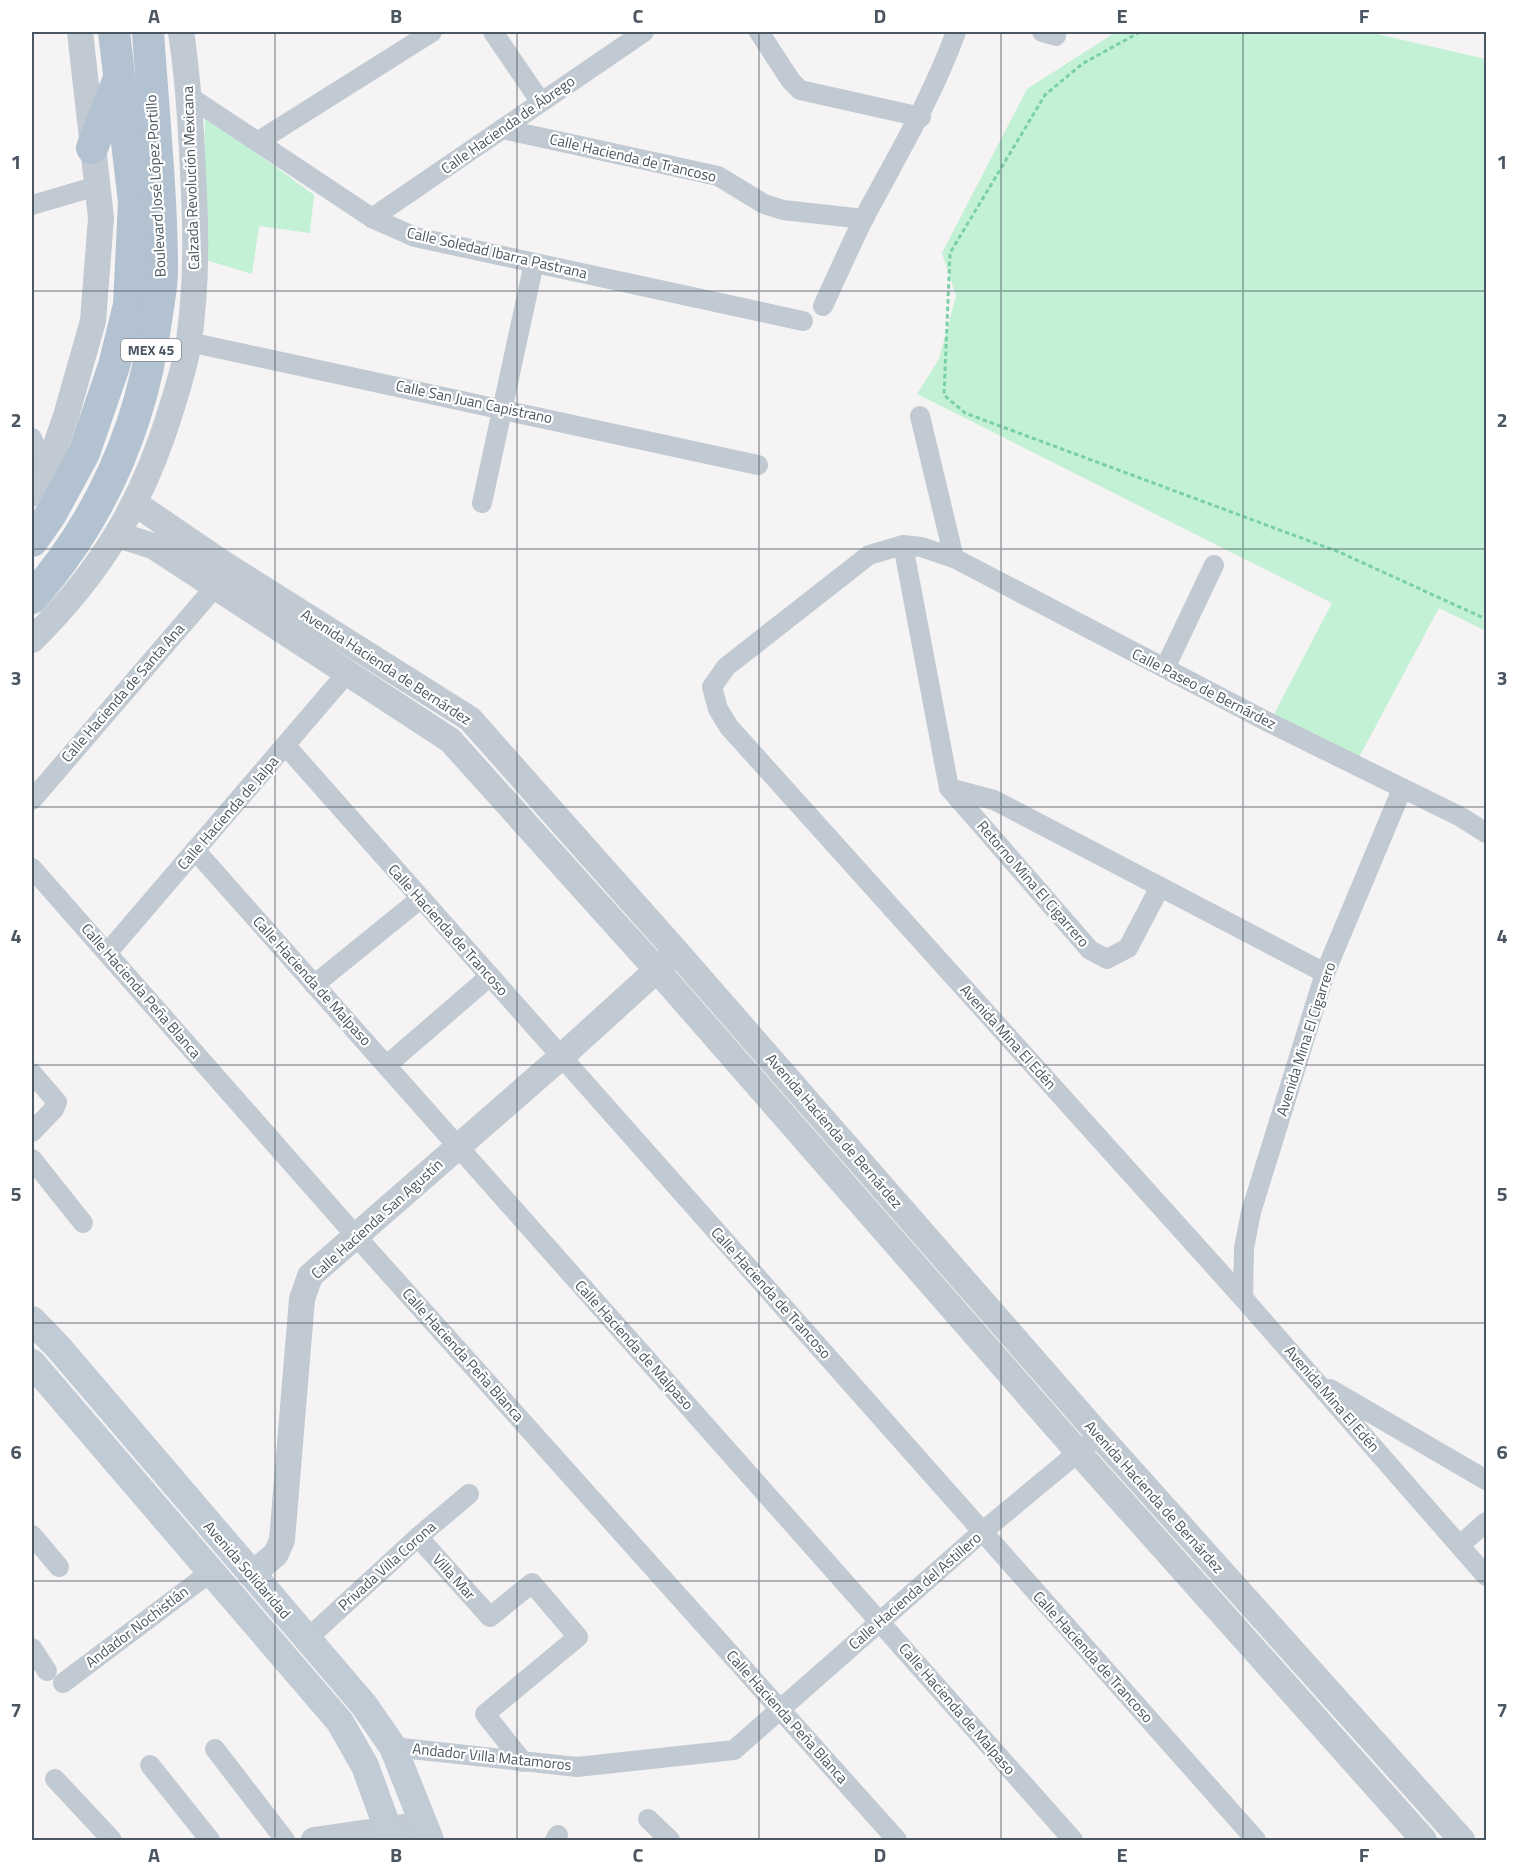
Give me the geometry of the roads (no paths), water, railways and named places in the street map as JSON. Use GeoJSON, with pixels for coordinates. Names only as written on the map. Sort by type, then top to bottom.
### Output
{"type":"FeatureCollection","features":[{"type":"Feature","properties":{"kind":"main road","name":"Boulevard José López Portillo"},"geometry":{"type":"LineString","coordinates":[[32,597],[53,573],[88,523],[113,476],[147,375],[162,273],[148,32]]}},
{"type":"Feature","properties":{"kind":"main road","name":"Boulevard José López Portillo"},"geometry":{"type":"LineString","coordinates":[[32,541],[51,514],[84,453],[114,366],[129,305],[134,202],[116,57]]}},
{"type":"Feature","properties":{"kind":"main road"},"geometry":{"type":"LineString","coordinates":[[92,148],[116,57]]}},
{"type":"Feature","properties":{"kind":"main road"},"geometry":{"type":"LineString","coordinates":[[32,608],[53,573]]}},
{"type":"Feature","properties":{"kind":"main road","name":"Avenida Solidaridad"},"geometry":{"type":"LineString","coordinates":[[35,1330],[364,1705],[393,1747],[427,1832]]}},
{"type":"Feature","properties":{"kind":"main road","name":"Avenida Solidaridad"},"geometry":{"type":"LineString","coordinates":[[32,1363],[340,1722],[365,1766],[390,1834]]}},
{"type":"Feature","properties":{"kind":"street"},"geometry":{"type":"LineString","coordinates":[[32,494],[46,473],[66,416],[93,321],[101,218],[80,32]]}},
{"type":"Feature","properties":{"kind":"street","name":"Calzada Revolución Mexicana"},"geometry":{"type":"LineString","coordinates":[[32,640],[64,607],[118,535],[136,504],[156,460],[189,342],[195,287],[196,220],[190,97],[181,32]]}},
{"type":"Feature","properties":{"kind":"street"},"geometry":{"type":"LineString","coordinates":[[259,141],[432,32]]}},
{"type":"Feature","properties":{"kind":"street"},"geometry":{"type":"LineString","coordinates":[[493,32],[540,101]]}},
{"type":"Feature","properties":{"kind":"street","name":"Calle Hacienda de Ábrego"},"geometry":{"type":"LineString","coordinates":[[372,218],[644,32]]}},
{"type":"Feature","properties":{"kind":"street"},"geometry":{"type":"LineString","coordinates":[[759,32],[791,81],[800,90],[921,117]]}},
{"type":"Feature","properties":{"kind":"street"},"geometry":{"type":"LineString","coordinates":[[823,306],[864,219],[921,117],[956,32]]}},
{"type":"Feature","properties":{"kind":"street","name":"Calle Soledad Ibarra Pastrana"},"geometry":{"type":"LineString","coordinates":[[190,97],[372,218],[415,237],[803,321]]}},
{"type":"Feature","properties":{"kind":"street","name":"Calle Hacienda de Trancoso"},"geometry":{"type":"LineString","coordinates":[[502,129],[718,176],[764,204],[783,210],[864,219]]}},
{"type":"Feature","properties":{"kind":"street"},"geometry":{"type":"LineString","coordinates":[[32,205],[97,186]]}},
{"type":"Feature","properties":{"kind":"street"},"geometry":{"type":"LineString","coordinates":[[482,503],[534,263]]}},
{"type":"Feature","properties":{"kind":"street","name":"Calle San Juan Capistrano"},"geometry":{"type":"LineString","coordinates":[[189,342],[758,465]]}},
{"type":"Feature","properties":{"kind":"street"},"geometry":{"type":"LineString","coordinates":[[920,416],[954,558]]}},
{"type":"Feature","properties":{"kind":"street"},"geometry":{"type":"LineString","coordinates":[[32,438],[46,473]]}},
{"type":"Feature","properties":{"kind":"street","name":"Avenida Hacienda de Bernárdez"},"geometry":{"type":"LineString","coordinates":[[136,504],[224,564],[470,719],[1099,1435],[1462,1840]]}},
{"type":"Feature","properties":{"kind":"street","name":"Avenida Hacienda de Bernárdez"},"geometry":{"type":"LineString","coordinates":[[118,535],[153,546],[450,740],[657,970],[1078,1452],[1424,1840]]}},
{"type":"Feature","properties":{"kind":"street"},"geometry":{"type":"LineString","coordinates":[[912,546],[949,788]]}},
{"type":"Feature","properties":{"kind":"street","name":"Calle Paseo de Bernárdez"},"geometry":{"type":"LineString","coordinates":[[912,546],[954,558],[1165,668],[1461,817],[1486,833]]}},
{"type":"Feature","properties":{"kind":"street","name":"Avenida Mina El Edén"},"geometry":{"type":"LineString","coordinates":[[912,546],[869,555],[726,667],[712,687],[718,709],[729,727],[1243,1298],[1486,1576]]}},
{"type":"Feature","properties":{"kind":"street"},"geometry":{"type":"LineString","coordinates":[[1165,668],[1214,565]]}},
{"type":"Feature","properties":{"kind":"street","name":"Calle Hacienda de Santa Ana"},"geometry":{"type":"LineString","coordinates":[[32,800],[215,587]]}},
{"type":"Feature","properties":{"kind":"street","name":"Calle Hacienda de Jalpa"},"geometry":{"type":"LineString","coordinates":[[108,952],[347,673]]}},
{"type":"Feature","properties":{"kind":"street","name":"Calle Hacienda de Trancoso"},"geometry":{"type":"LineString","coordinates":[[286,746],[1256,1840]]}},
{"type":"Feature","properties":{"kind":"street","name":"Retorno Mina El Cigarrero"},"geometry":{"type":"LineString","coordinates":[[949,788],[1090,950],[1107,960],[1128,948],[1160,887]]}},
{"type":"Feature","properties":{"kind":"street","name":"Retorno Mina El Cigarrero"},"geometry":{"type":"LineString","coordinates":[[949,788],[994,800],[1325,973]]}},
{"type":"Feature","properties":{"kind":"street","name":"Avenida Mina El Cigarrero"},"geometry":{"type":"LineString","coordinates":[[1243,1298],[1245,1248],[1251,1212],[1325,973],[1402,789]]}},
{"type":"Feature","properties":{"kind":"street","name":"Calle Hacienda de Malpaso"},"geometry":{"type":"LineString","coordinates":[[195,850],[1073,1840]]}},
{"type":"Feature","properties":{"kind":"street","name":"Calle Hacienda Peña Blanca"},"geometry":{"type":"LineString","coordinates":[[32,868],[355,1235],[897,1840]]}},
{"type":"Feature","properties":{"kind":"street"},"geometry":{"type":"LineString","coordinates":[[314,985],[420,899]]}},
{"type":"Feature","properties":{"kind":"street","name":"Calle Hacienda San Agustín"},"geometry":{"type":"LineString","coordinates":[[251,1575],[276,1554],[282,1540],[302,1299],[310,1276],[561,1057],[676,951]]}},
{"type":"Feature","properties":{"kind":"street"},"geometry":{"type":"LineString","coordinates":[[387,1065],[490,976]]}},
{"type":"Feature","properties":{"kind":"street"},"geometry":{"type":"LineString","coordinates":[[32,1073],[57,1102],[54,1109],[32,1132]]}},
{"type":"Feature","properties":{"kind":"street"},"geometry":{"type":"LineString","coordinates":[[32,1159],[83,1223]]}},
{"type":"Feature","properties":{"kind":"street"},"geometry":{"type":"LineString","coordinates":[[1315,1380],[1486,1480]]}},
{"type":"Feature","properties":{"kind":"street","name":"Calle Hacienda del Astillero"},"geometry":{"type":"LineString","coordinates":[[734,1750],[982,1532],[1099,1435]]}},
{"type":"Feature","properties":{"kind":"street","name":"Privada Villa Corona"},"geometry":{"type":"LineString","coordinates":[[307,1639],[417,1537],[469,1494]]}},
{"type":"Feature","properties":{"kind":"street"},"geometry":{"type":"LineString","coordinates":[[1460,1545],[1486,1522]]}},
{"type":"Feature","properties":{"kind":"street"},"geometry":{"type":"LineString","coordinates":[[32,1535],[58,1567]]}},
{"type":"Feature","properties":{"kind":"street","name":"Villa Mar"},"geometry":{"type":"LineString","coordinates":[[417,1537],[490,1617],[532,1583],[578,1637],[485,1714],[523,1762]]}},
{"type":"Feature","properties":{"kind":"street","name":"Andador Nochistlán"},"geometry":{"type":"LineString","coordinates":[[63,1683],[212,1571]]}},
{"type":"Feature","properties":{"kind":"street"},"geometry":{"type":"LineString","coordinates":[[32,1648],[47,1671]]}},
{"type":"Feature","properties":{"kind":"street","name":"Andador Villa Matamoros"},"geometry":{"type":"LineString","coordinates":[[393,1747],[577,1767],[734,1750]]}},
{"type":"Feature","properties":{"kind":"street"},"geometry":{"type":"LineString","coordinates":[[215,1749],[285,1840]]}},
{"type":"Feature","properties":{"kind":"street"},"geometry":{"type":"LineString","coordinates":[[150,1764],[210,1840]]}},
{"type":"Feature","properties":{"kind":"street"},"geometry":{"type":"LineString","coordinates":[[55,1779],[112,1840]]}},
{"type":"Feature","properties":{"kind":"street"},"geometry":{"type":"LineString","coordinates":[[648,1819],[670,1840]]}},
{"type":"Feature","properties":{"kind":"street"},"geometry":{"type":"LineString","coordinates":[[316,1840],[427,1832]]}}]}
